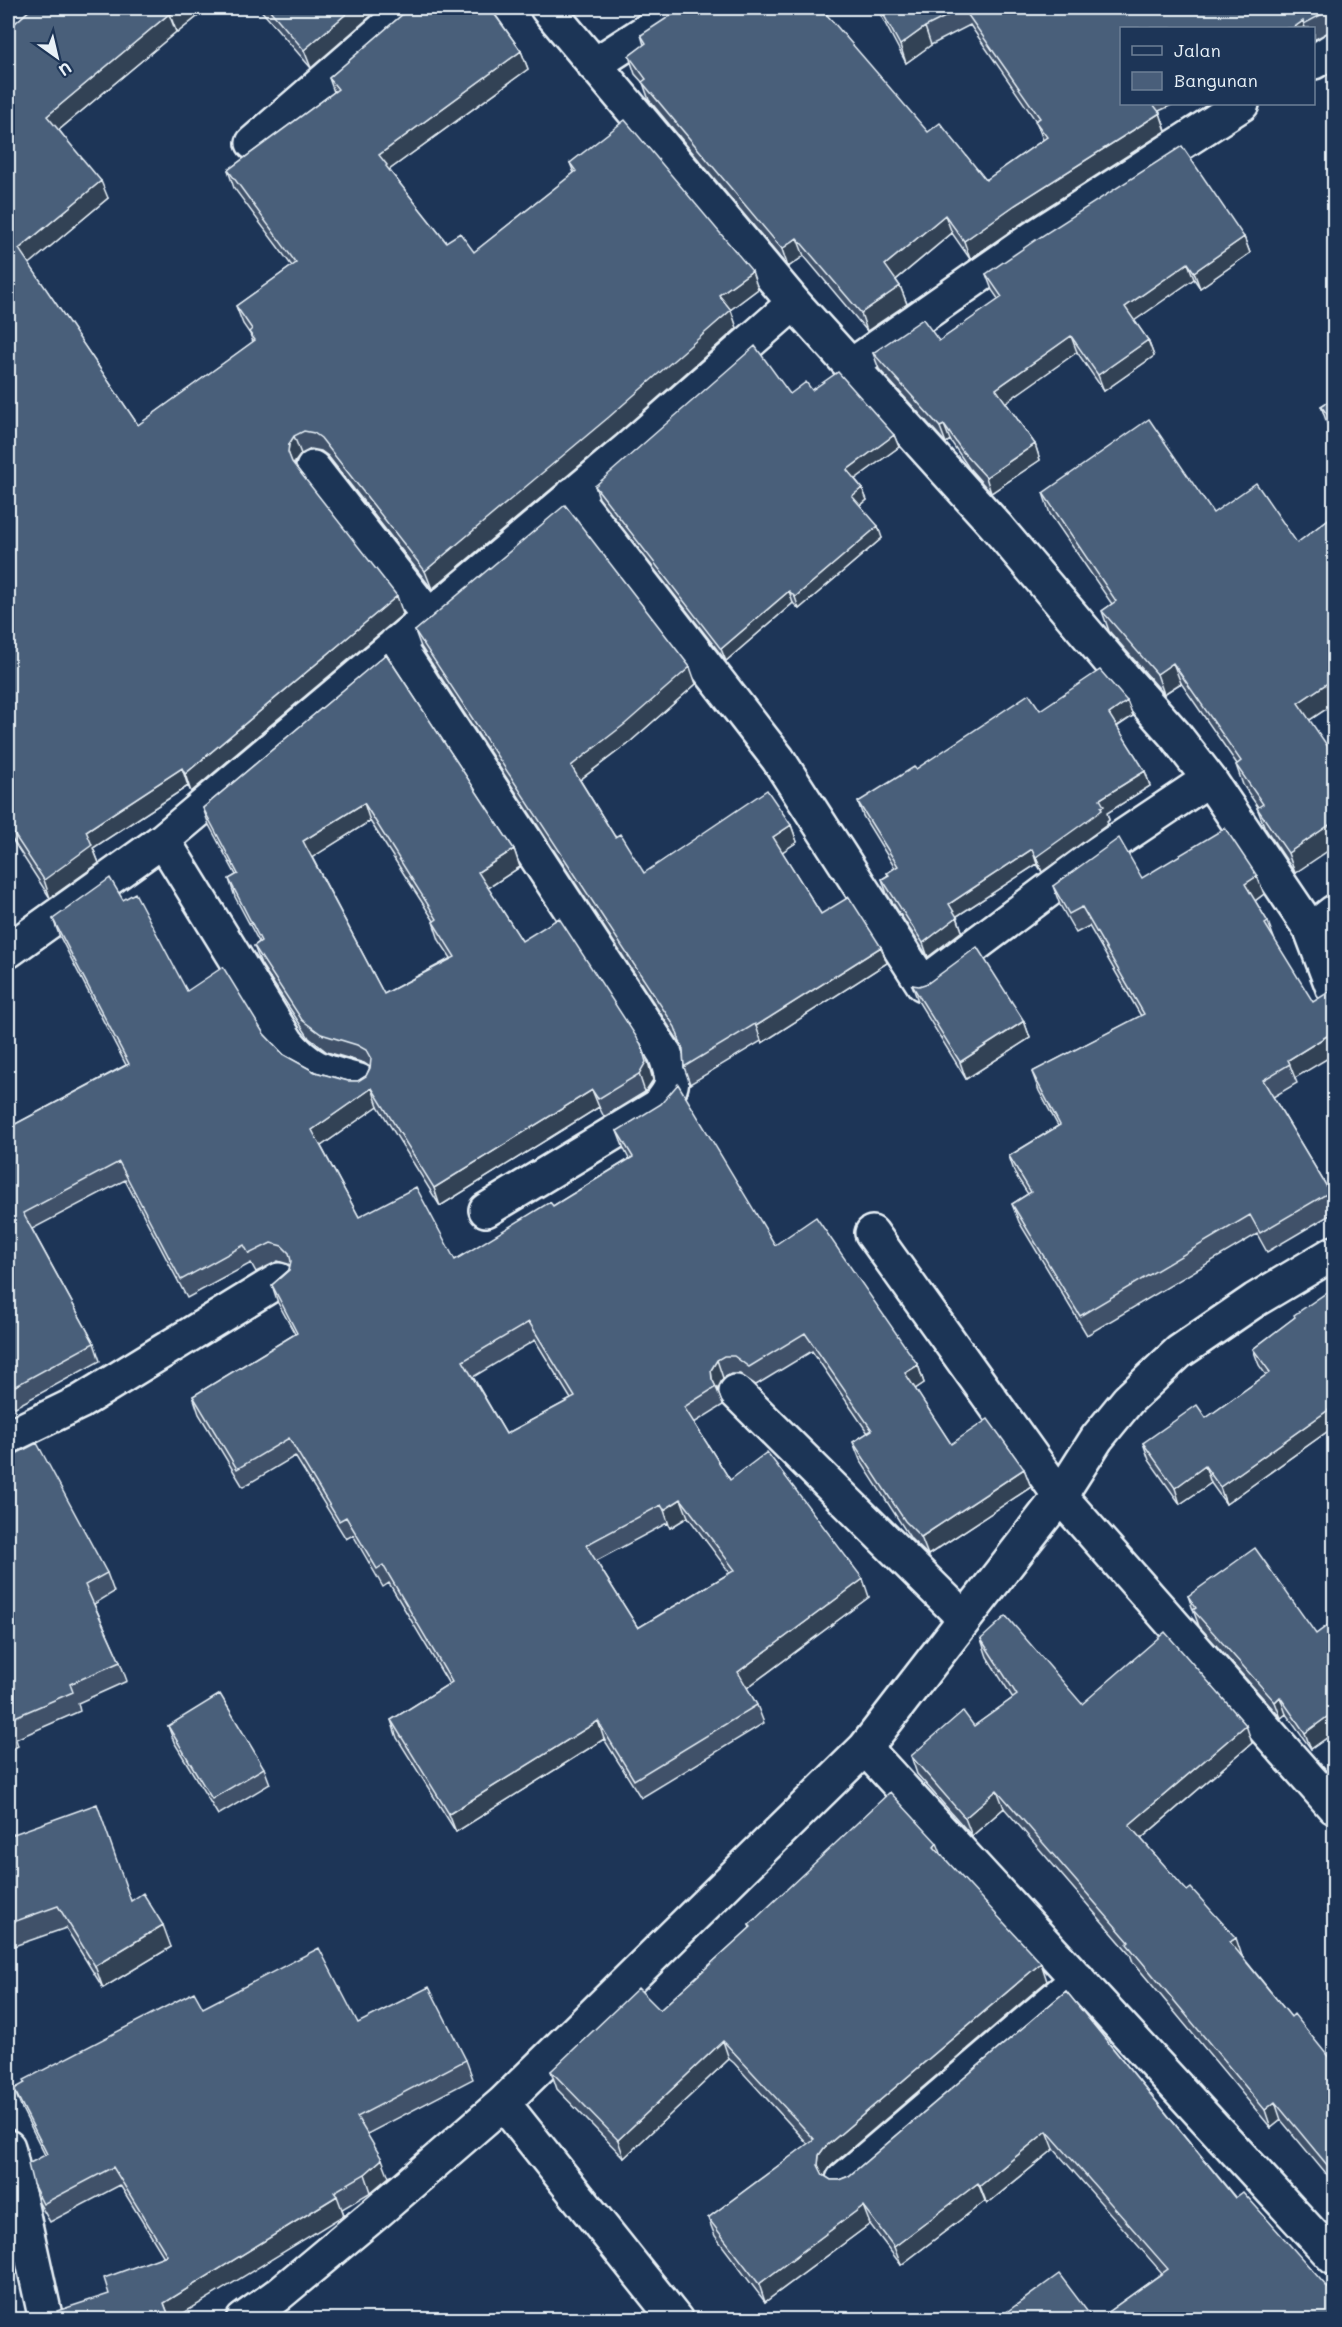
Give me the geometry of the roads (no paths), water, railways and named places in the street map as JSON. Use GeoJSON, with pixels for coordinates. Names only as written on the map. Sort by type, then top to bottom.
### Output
{"type":"FeatureCollection","features":[{"type":"Feature","properties":{"kind":"street"},"geometry":{"type":"LineString","coordinates":[[8,28],[30,8]]}},
{"type":"Feature","properties":{"kind":"street"},"geometry":{"type":"LineString","coordinates":[[253,143],[408,8]]}},
{"type":"Feature","properties":{"kind":"street"},"geometry":{"type":"LineString","coordinates":[[547,8],[794,303],[996,526],[1175,735],[1323,921],[1335,991]]}},
{"type":"Feature","properties":{"kind":"street"},"geometry":{"type":"LineString","coordinates":[[594,65],[682,8]]}},
{"type":"Feature","properties":{"kind":"street"},"geometry":{"type":"LineString","coordinates":[[1315,61],[1335,50]]}},
{"type":"Feature","properties":{"kind":"street"},"geometry":{"type":"LineString","coordinates":[[852,365],[1032,238],[1240,105]]}},
{"type":"Feature","properties":{"kind":"street"},"geometry":{"type":"LineString","coordinates":[[8,951],[163,840],[573,494],[794,303]]}},
{"type":"Feature","properties":{"kind":"street"},"geometry":{"type":"LineString","coordinates":[[313,468],[428,615]]}},
{"type":"Feature","properties":{"kind":"street"},"geometry":{"type":"LineString","coordinates":[[573,494],[778,759],[923,984],[1094,856],[1209,779]]}},
{"type":"Feature","properties":{"kind":"street"},"geometry":{"type":"LineString","coordinates":[[396,643],[665,1054],[672,1073],[671,1091],[658,1106],[486,1210]]}},
{"type":"Feature","properties":{"kind":"street"},"geometry":{"type":"LineString","coordinates":[[163,840],[299,1057],[320,1070],[359,1081]]}},
{"type":"Feature","properties":{"kind":"street"},"geometry":{"type":"LineString","coordinates":[[872,1233],[1060,1496],[1335,1806]]}},
{"type":"Feature","properties":{"kind":"street"},"geometry":{"type":"LineString","coordinates":[[243,2319],[279,2294],[502,2103],[865,1748],[1060,1496],[1097,1438],[1128,1400],[1179,1352],[1255,1300],[1335,1253]]}},
{"type":"Feature","properties":{"kind":"street"},"geometry":{"type":"LineString","coordinates":[[8,1437],[80,1402],[279,1280]]}},
{"type":"Feature","properties":{"kind":"street"},"geometry":{"type":"LineString","coordinates":[[736,1392],[965,1619]]}},
{"type":"Feature","properties":{"kind":"street"},"geometry":{"type":"LineString","coordinates":[[865,1748],[1335,2258]]}},
{"type":"Feature","properties":{"kind":"street"},"geometry":{"type":"LineString","coordinates":[[843,2180],[1078,1979]]}},
{"type":"Feature","properties":{"kind":"street"},"geometry":{"type":"LineString","coordinates":[[502,2103],[676,2319]]}},
{"type":"Feature","properties":{"kind":"street"},"geometry":{"type":"LineString","coordinates":[[8,2147],[46,2319]]}}]}
